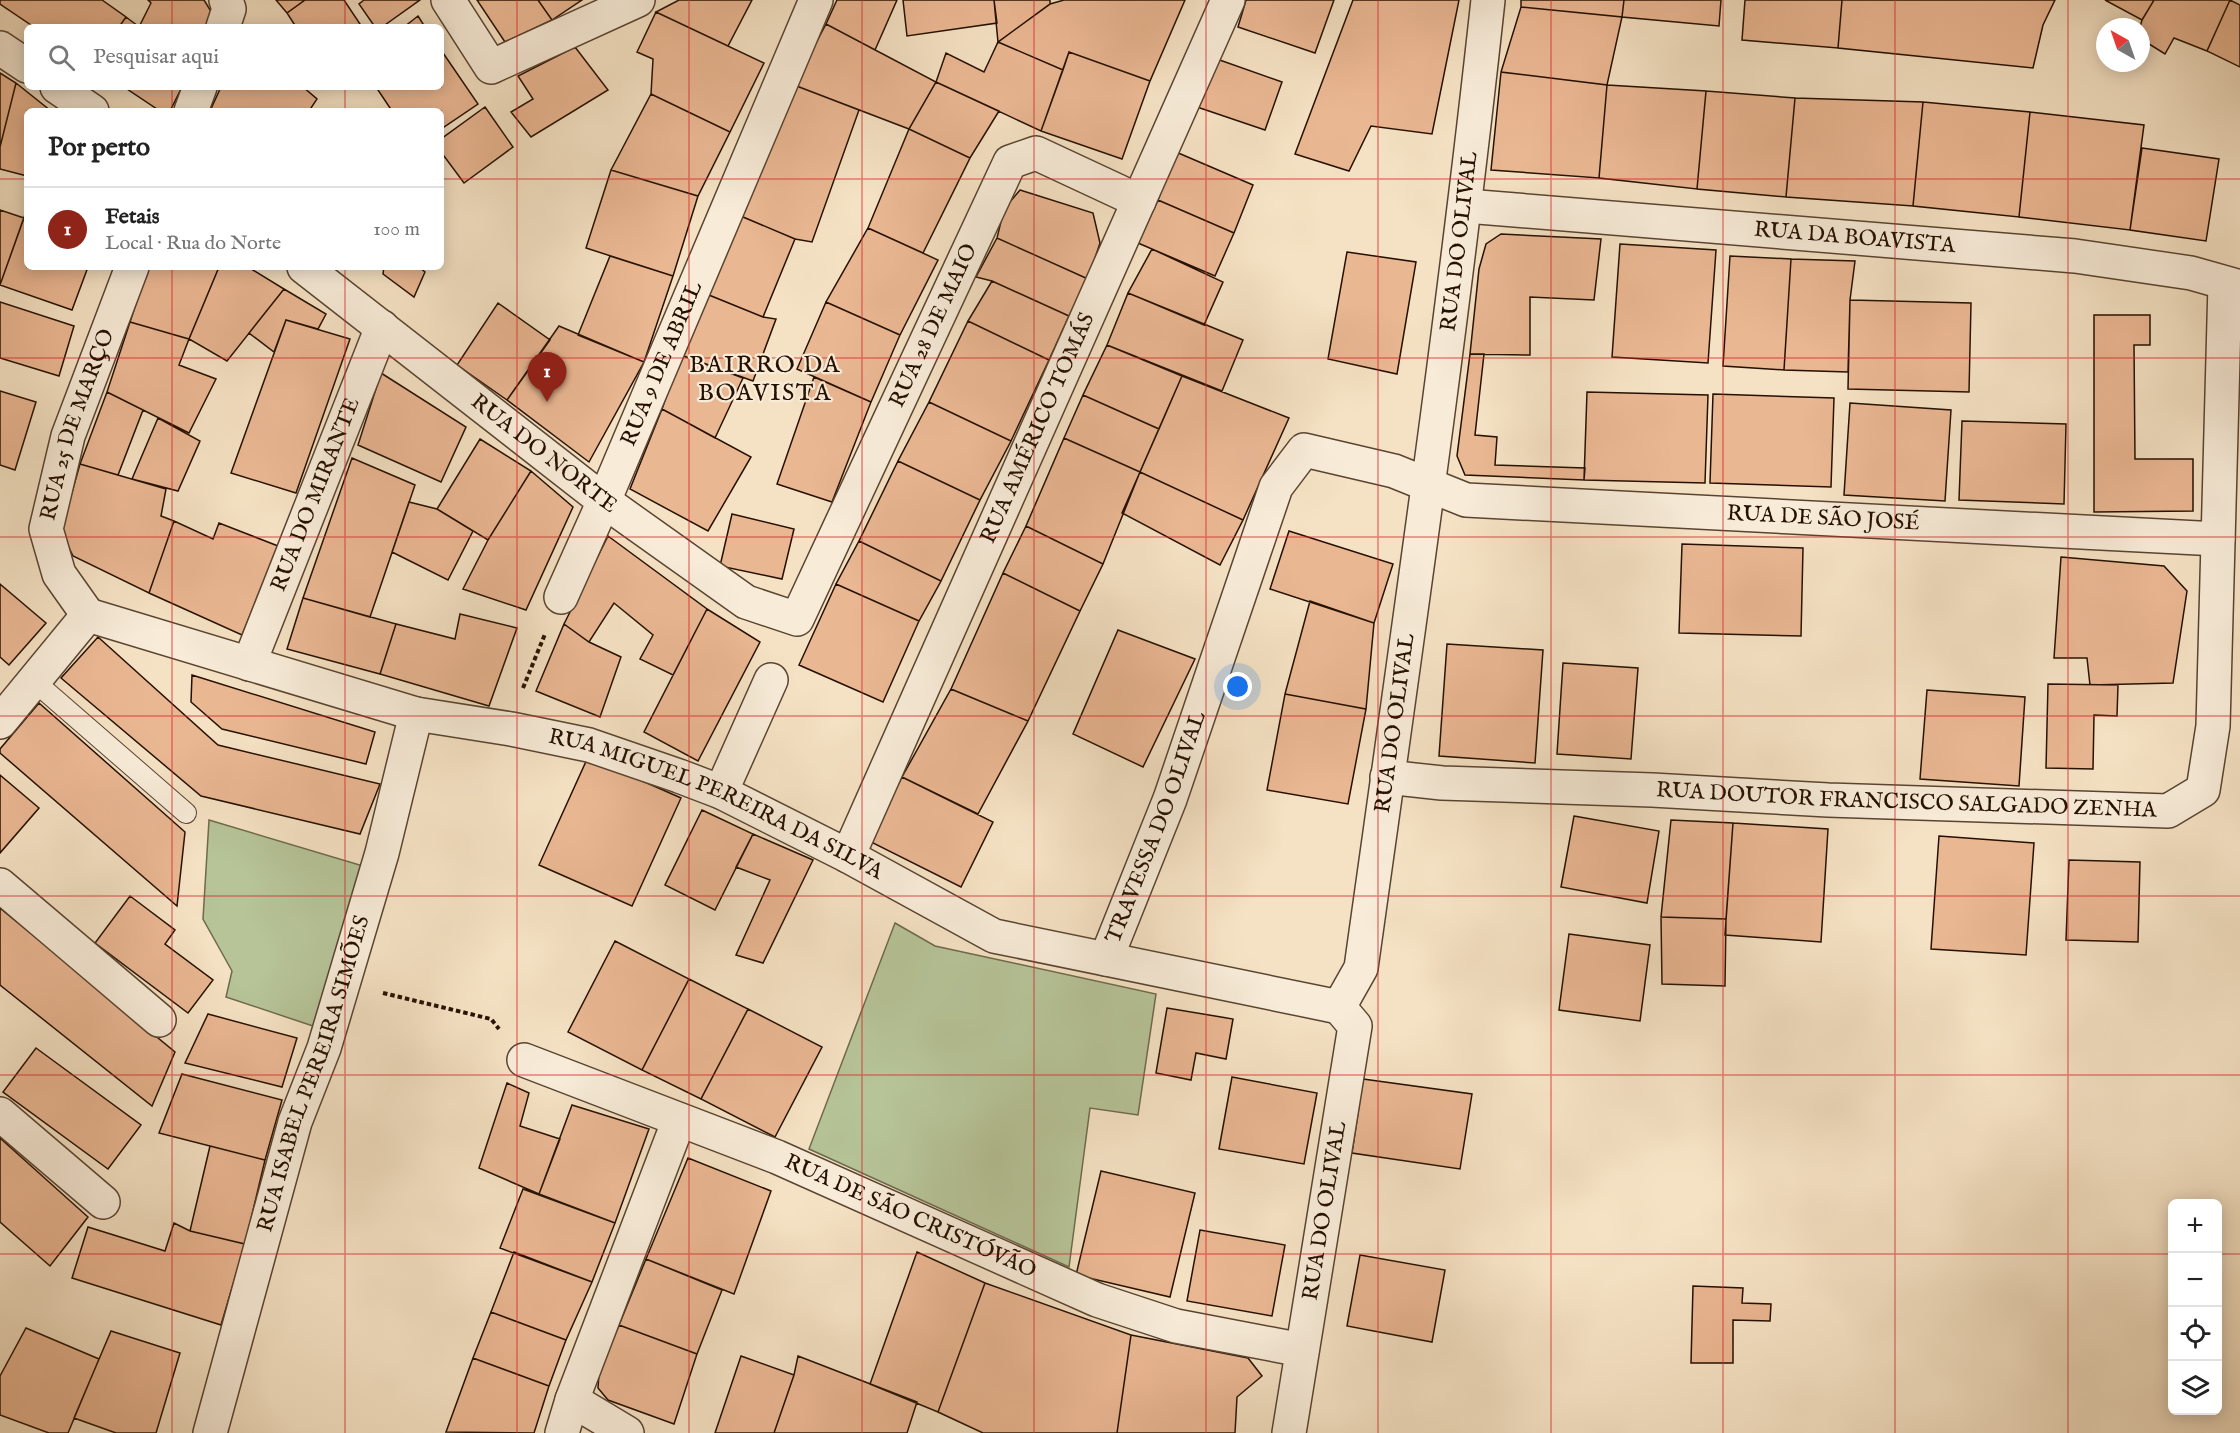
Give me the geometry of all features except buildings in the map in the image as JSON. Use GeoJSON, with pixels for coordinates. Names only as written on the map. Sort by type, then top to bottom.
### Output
{"type":"FeatureCollection","features":[{"type":"Feature","properties":{"kind":"street"},"geometry":{"type":"LineString","coordinates":[[224,24],[229,9],[226,0]]}},
{"type":"Feature","properties":{"kind":"street"},"geometry":{"type":"LineString","coordinates":[[448,0],[491,67],[638,0]]}},
{"type":"Feature","properties":{"kind":"street","name":"RUA 9 DE ABRIL"},"geometry":{"type":"LineString","coordinates":[[561,597],[604,501],[816,0]]}},
{"type":"Feature","properties":{"kind":"street","name":"RUA AMÉRICO TOMÁS"},"geometry":{"type":"LineString","coordinates":[[848,856],[1228,0]]}},
{"type":"Feature","properties":{"kind":"street","name":"RUA DO OLIVAL"},"geometry":{"type":"LineString","coordinates":[[1289,1433],[1355,1026],[1339,1006],[1361,968],[1466,206],[1488,0]]}},
{"type":"Feature","properties":{"kind":"street"},"geometry":{"type":"LineString","coordinates":[[0,48],[24,64]]}},
{"type":"Feature","properties":{"kind":"street"},"geometry":{"type":"LineString","coordinates":[[61,90],[88,108]]}},
{"type":"Feature","properties":{"kind":"street"},"geometry":{"type":"LineString","coordinates":[[192,108],[199,90]]}},
{"type":"Feature","properties":{"kind":"street","name":"RUA 28 DE MAIO"},"geometry":{"type":"LineString","coordinates":[[797,620],[1010,162],[1036,153],[1139,201]]}},
{"type":"Feature","properties":{"kind":"street","name":"RUA DA BOAVISTA"},"geometry":{"type":"LineString","coordinates":[[1466,206],[2075,256],[2191,273],[2233,286]]}},
{"type":"Feature","properties":{"kind":"street","name":"RUA 25 DE MARÇO"},"geometry":{"type":"LineString","coordinates":[[88,615],[59,574],[46,529],[68,436],[131,270]]}},
{"type":"Feature","properties":{"kind":"street","name":"RUA DO NORTE"},"geometry":{"type":"LineString","coordinates":[[308,270],[604,501],[746,602],[797,620]]}},
{"type":"Feature","properties":{"kind":"street","name":"RUA DOUTOR FRANCISCO SALGADO ZENHA"},"geometry":{"type":"LineString","coordinates":[[1387,777],[1442,783],[1652,790],[1828,800],[2168,811],[2203,790],[2213,726],[2218,539],[2233,286]]}},
{"type":"Feature","properties":{"kind":"street","name":"RUA DO MIRANTE"},"geometry":{"type":"LineString","coordinates":[[249,664],[382,327]]}},
{"type":"Feature","properties":{"kind":"street","name":"TRAVESSA DO OLIVAL"},"geometry":{"type":"LineString","coordinates":[[1106,959],[1170,800],[1276,487],[1305,450],[1394,471],[1429,487]]}},
{"type":"Feature","properties":{"kind":"street","name":"RUA DE SÃO JOSÉ"},"geometry":{"type":"LineString","coordinates":[[1429,487],[1466,500],[2218,539]]}},
{"type":"Feature","properties":{"kind":"street"},"geometry":{"type":"LineString","coordinates":[[0,722],[88,615]]}},
{"type":"Feature","properties":{"kind":"street","name":"RUA MIGUEL PEREIRA DA SILVA"},"geometry":{"type":"LineString","coordinates":[[88,615],[416,714],[511,729],[589,745],[721,792],[848,856],[994,936],[1339,1006]]}},
{"type":"Feature","properties":{"kind":"street"},"geometry":{"type":"LineString","coordinates":[[721,792],[771,680]]}},
{"type":"Feature","properties":{"kind":"street","name":"RUA ISABEL PEREIRA SIMÕES"},"geometry":{"type":"LineString","coordinates":[[210,1433],[295,1122],[324,1048],[382,853],[416,714]]}},
{"type":"Feature","properties":{"kind":"street"},"geometry":{"type":"LineString","coordinates":[[0,885],[159,1020]]}},
{"type":"Feature","properties":{"kind":"street","name":"RUA DE SÃO CRISTÓVÃO"},"geometry":{"type":"LineString","coordinates":[[524,1060],[777,1157],[1097,1300],[1176,1326],[1302,1350]]}},
{"type":"Feature","properties":{"kind":"street"},"geometry":{"type":"LineString","coordinates":[[0,1114],[103,1202]]}},
{"type":"Feature","properties":{"kind":"street"},"geometry":{"type":"LineString","coordinates":[[562,1433],[572,1400],[679,1120]]}},
{"type":"Feature","properties":{"kind":"street"},"geometry":{"type":"LineString","coordinates":[[572,1400],[627,1433]]}},
{"type":"Feature","properties":{"kind":"lane"},"geometry":{"type":"LineString","coordinates":[[34,681],[186,813]]}},
{"type":"Feature","properties":{"kind":"path"},"geometry":{"type":"LineString","coordinates":[[511,729],[514,708],[561,597]]}},
{"type":"Feature","properties":{"kind":"path"},"geometry":{"type":"LineString","coordinates":[[344,984],[492,1018],[524,1060]]}},
{"type":"Feature","properties":{"kind":"green space"},"geometry":{"type":"Polygon","coordinates":[[[209,820],[363,866],[316,1027],[226,997],[232,971],[203,919],[209,820]]]}},
{"type":"Feature","properties":{"kind":"green space"},"geometry":{"type":"Polygon","coordinates":[[[895,923],[935,946],[1156,994],[1138,1115],[1090,1108],[1069,1267],[809,1149],[895,923]]]}},
{"type":"Feature","properties":{"kind":"place","name":"Fetais"},"geometry":{"type":"Point","coordinates":[547,402]}},
{"type":"Feature","properties":{"kind":"district","name":"BAIRRO DA BOAVISTA"},"geometry":{"type":"Point","coordinates":[765,379]}}]}
